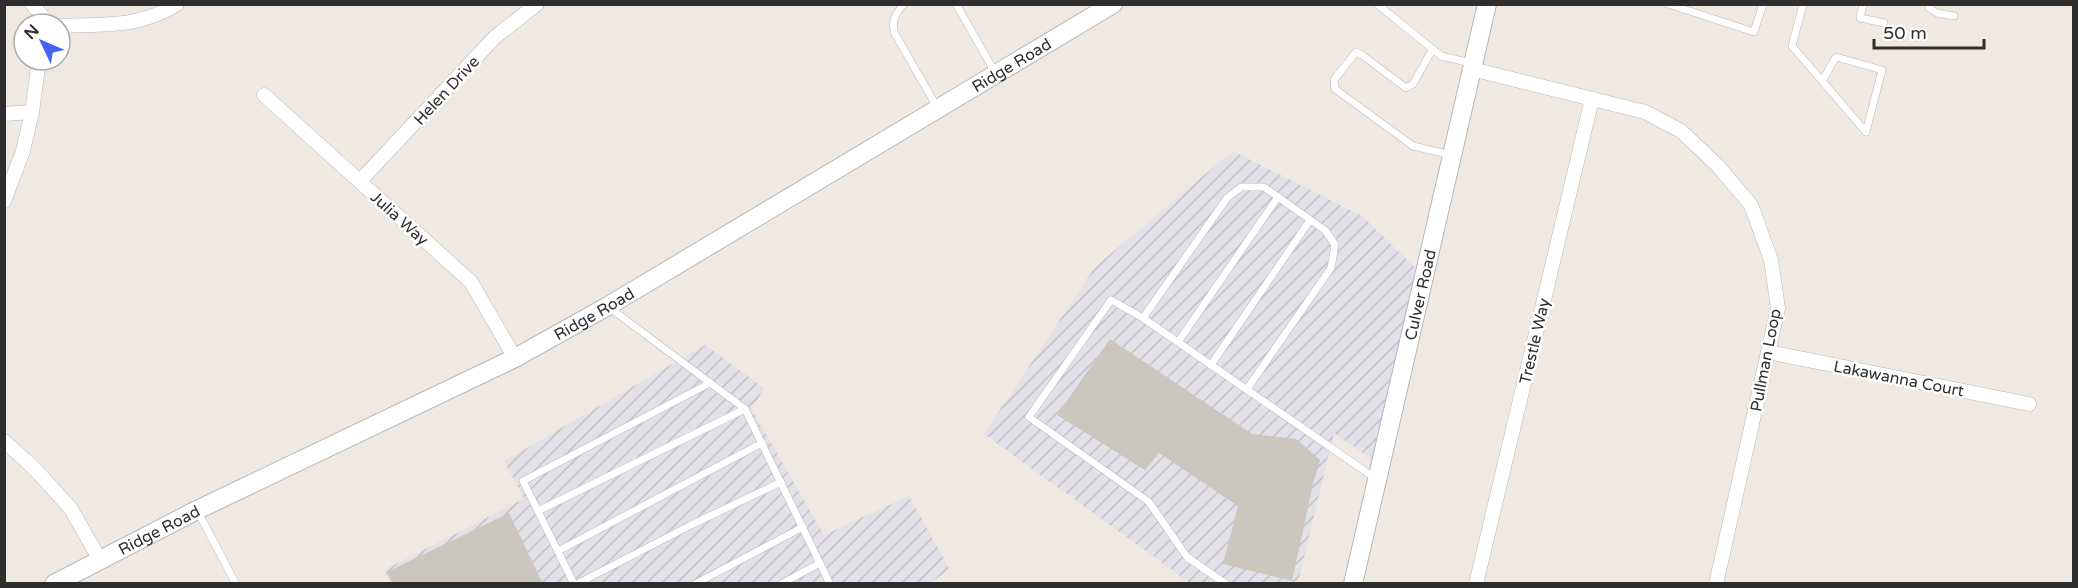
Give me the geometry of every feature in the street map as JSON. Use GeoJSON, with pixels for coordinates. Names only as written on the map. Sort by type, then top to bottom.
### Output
{"type":"FeatureCollection","features":[{"type":"Feature","properties":{"kind":"street"},"geometry":{"type":"LineString","coordinates":[[72,25],[140,21],[163,14],[177,4]]}},
{"type":"Feature","properties":{"kind":"street","name":"Helen Drive"},"geometry":{"type":"LineString","coordinates":[[360,181],[495,37],[537,4]]}},
{"type":"Feature","properties":{"kind":"street","name":"Ridge Road"},"geometry":{"type":"LineString","coordinates":[[54,584],[197,510],[515,358],[608,306],[1113,4]]}},
{"type":"Feature","properties":{"kind":"street","name":"Culver Road"},"geometry":{"type":"LineString","coordinates":[[1353,584],[1487,4]]}},
{"type":"Feature","properties":{"kind":"street","name":"Pullman Loop"},"geometry":{"type":"LineString","coordinates":[[1473,67],[1645,112],[1681,130],[1717,165],[1751,206],[1771,260],[1778,308],[1716,584]]}},
{"type":"Feature","properties":{"kind":"street"},"geometry":{"type":"LineString","coordinates":[[4,201],[23,151],[32,112],[37,72]]}},
{"type":"Feature","properties":{"kind":"street","name":"Julia Way"},"geometry":{"type":"LineString","coordinates":[[264,95],[471,282],[515,358]]}},
{"type":"Feature","properties":{"kind":"street","name":"Trestle Way"},"geometry":{"type":"LineString","coordinates":[[1476,584],[1592,99]]}},
{"type":"Feature","properties":{"kind":"street"},"geometry":{"type":"LineString","coordinates":[[4,114],[32,112]]}},
{"type":"Feature","properties":{"kind":"street","name":"Lakawanna Court"},"geometry":{"type":"LineString","coordinates":[[1768,352],[2029,404]]}},
{"type":"Feature","properties":{"kind":"street"},"geometry":{"type":"LineString","coordinates":[[4,441],[35,469],[71,509],[100,560]]}},
{"type":"Feature","properties":{"kind":"lane"},"geometry":{"type":"LineString","coordinates":[[904,4],[892,25],[938,109]]}},
{"type":"Feature","properties":{"kind":"lane"},"geometry":{"type":"LineString","coordinates":[[956,4],[996,74]]}},
{"type":"Feature","properties":{"kind":"lane"},"geometry":{"type":"LineString","coordinates":[[1377,4],[1441,56],[1473,67]]}},
{"type":"Feature","properties":{"kind":"lane"},"geometry":{"type":"LineString","coordinates":[[1668,4],[1754,32],[1763,4]]}},
{"type":"Feature","properties":{"kind":"lane"},"geometry":{"type":"LineString","coordinates":[[1803,4],[1792,46],[1822,81],[1837,98],[1866,132],[1882,70],[1836,57],[1822,81]]}},
{"type":"Feature","properties":{"kind":"lane"},"geometry":{"type":"LineString","coordinates":[[1863,4],[1860,18],[1884,23]]}},
{"type":"Feature","properties":{"kind":"lane"},"geometry":{"type":"LineString","coordinates":[[1929,4],[1929,8],[1936,13],[1954,16]]}},
{"type":"Feature","properties":{"kind":"lane"},"geometry":{"type":"LineString","coordinates":[[1432,50],[1413,84],[1406,88],[1356,52],[1334,80],[1335,88],[1413,146],[1452,155]]}},
{"type":"Feature","properties":{"kind":"lane"},"geometry":{"type":"LineString","coordinates":[[1143,318],[1227,198],[1241,188],[1264,187],[1326,231],[1335,245],[1331,268],[1247,389]]}},
{"type":"Feature","properties":{"kind":"lane"},"geometry":{"type":"LineString","coordinates":[[1178,342],[1278,197]]}},
{"type":"Feature","properties":{"kind":"lane"},"geometry":{"type":"LineString","coordinates":[[1211,365],[1310,220]]}},
{"type":"Feature","properties":{"kind":"lane"},"geometry":{"type":"LineString","coordinates":[[1226,584],[1187,557],[1149,502],[1029,417],[1111,300],[1143,318],[1377,479]]}},
{"type":"Feature","properties":{"kind":"lane"},"geometry":{"type":"LineString","coordinates":[[608,306],[745,409],[830,584]]}},
{"type":"Feature","properties":{"kind":"lane"},"geometry":{"type":"LineString","coordinates":[[710,383],[523,480],[576,584],[781,482]]}},
{"type":"Feature","properties":{"kind":"lane"},"geometry":{"type":"LineString","coordinates":[[538,511],[745,409]]}},
{"type":"Feature","properties":{"kind":"lane"},"geometry":{"type":"LineString","coordinates":[[558,551],[762,443]]}},
{"type":"Feature","properties":{"kind":"lane"},"geometry":{"type":"LineString","coordinates":[[197,510],[236,584]]}},
{"type":"Feature","properties":{"kind":"lane"},"geometry":{"type":"LineString","coordinates":[[695,584],[803,527]]}},
{"type":"Feature","properties":{"kind":"lane"},"geometry":{"type":"LineString","coordinates":[[781,584],[820,563]]}},
{"type":"Feature","properties":{"kind":"lane"},"geometry":{"type":"LineString","coordinates":[[711,575],[716,584]]}},
{"type":"Feature","properties":{"kind":"shaded area"},"geometry":{"type":"Polygon","coordinates":[[[1233,151],[1362,216],[1425,277],[1380,465],[1334,433],[1298,583],[1190,583],[984,434],[1095,267],[1233,151]]]}},
{"type":"Feature","properties":{"kind":"shaded area"},"geometry":{"type":"Polygon","coordinates":[[[705,345],[764,388],[752,410],[824,535],[909,496],[950,570],[928,584],[391,584],[384,570],[524,499],[504,461],[705,345]]]}},
{"type":"Feature","properties":{"kind":"building"},"geometry":{"type":"Polygon","coordinates":[[[1110,339],[1252,434],[1296,439],[1320,460],[1292,581],[1223,564],[1238,506],[1159,453],[1145,470],[1057,415],[1110,339]]]}},
{"type":"Feature","properties":{"kind":"building"},"geometry":{"type":"Polygon","coordinates":[[[509,513],[543,584],[392,584],[387,572],[509,513]]]}}]}
